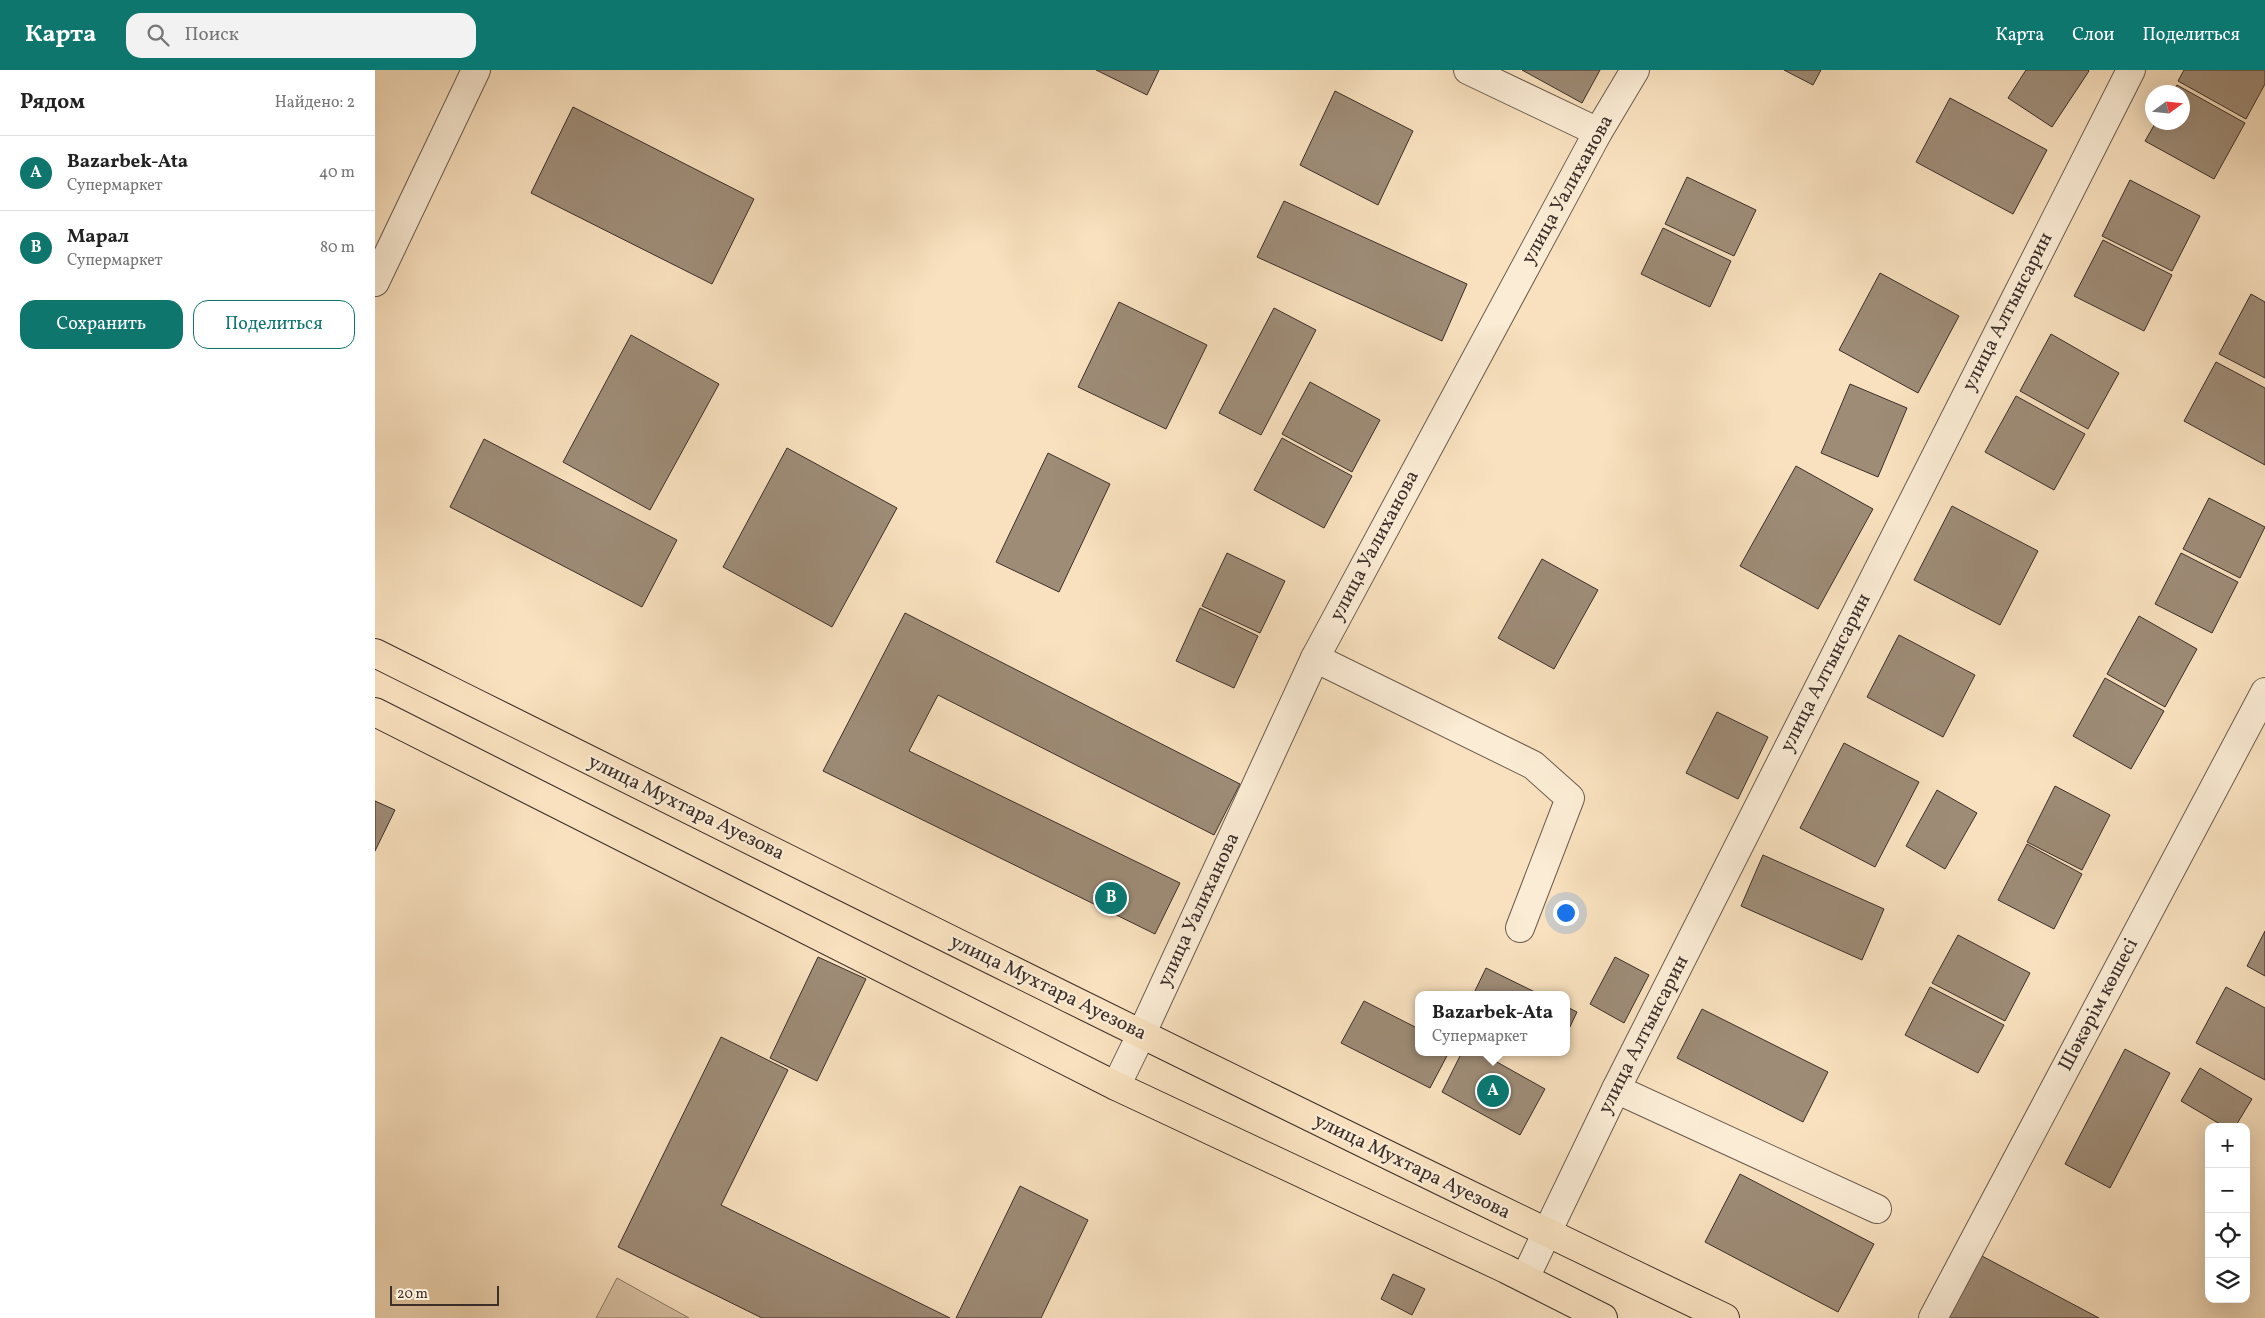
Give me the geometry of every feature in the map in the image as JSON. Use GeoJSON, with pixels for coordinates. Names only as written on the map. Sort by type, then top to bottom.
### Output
{"type":"FeatureCollection","features":[{"type":"Feature","properties":{"kind":"main road","name":"улица Мухтара Ауезова"},"geometry":{"type":"LineString","coordinates":[[375,653],[1141,1035],[1546,1233],[1725,1318]]}},
{"type":"Feature","properties":{"kind":"main road"},"geometry":{"type":"LineString","coordinates":[[375,712],[1116,1086],[1525,1278],[1603,1318]]}},
{"type":"Feature","properties":{"kind":"street"},"geometry":{"type":"LineString","coordinates":[[375,282],[476,70]]}},
{"type":"Feature","properties":{"kind":"street"},"geometry":{"type":"LineString","coordinates":[[1468,70],[1598,132]]}},
{"type":"Feature","properties":{"kind":"street","name":"улица Уалиханова"},"geometry":{"type":"LineString","coordinates":[[1116,1086],[1315,658],[1598,132],[1635,70]]}},
{"type":"Feature","properties":{"kind":"street","name":"улица Алтынсарин"},"geometry":{"type":"LineString","coordinates":[[1525,1278],[1616,1089],[2131,70]]}},
{"type":"Feature","properties":{"kind":"street"},"geometry":{"type":"LineString","coordinates":[[1315,658],[1533,766],[1569,798],[1519,928]]}},
{"type":"Feature","properties":{"kind":"street","name":"Шәкәрім көшесі"},"geometry":{"type":"LineString","coordinates":[[1933,1318],[2265,692]]}},
{"type":"Feature","properties":{"kind":"street"},"geometry":{"type":"LineString","coordinates":[[1616,1089],[1877,1209]]}},
{"type":"Feature","properties":{"kind":"shaded area"},"geometry":{"type":"Polygon","coordinates":[[[617,1278],[689,1318],[596,1318],[617,1278]]]}},
{"type":"Feature","properties":{"kind":"building"},"geometry":{"type":"Polygon","coordinates":[[[1096,70],[1159,70],[1147,95],[1096,70]]]}},
{"type":"Feature","properties":{"kind":"building"},"geometry":{"type":"Polygon","coordinates":[[[1522,70],[1600,70],[1582,103],[1522,70]]]}},
{"type":"Feature","properties":{"kind":"building"},"geometry":{"type":"Polygon","coordinates":[[[1784,70],[1821,70],[1813,85],[1784,70]]]}},
{"type":"Feature","properties":{"kind":"building"},"geometry":{"type":"Polygon","coordinates":[[[2026,70],[2089,71],[2052,127],[2008,98],[2026,70]]]}},
{"type":"Feature","properties":{"kind":"building"},"geometry":{"type":"Polygon","coordinates":[[[2184,70],[2265,70],[2265,84],[2246,119],[2190,88],[2190,85],[2185,85],[2178,81],[2184,70]]]}},
{"type":"Feature","properties":{"kind":"building"},"geometry":{"type":"Polygon","coordinates":[[[1335,91],[1413,131],[1378,205],[1300,165],[1335,91]]]}},
{"type":"Feature","properties":{"kind":"building"},"geometry":{"type":"Polygon","coordinates":[[[2190,92],[2245,123],[2214,179],[2145,141],[2151,130],[2190,130],[2190,92]]]}},
{"type":"Feature","properties":{"kind":"building"},"geometry":{"type":"Polygon","coordinates":[[[1950,98],[2047,150],[2013,214],[1916,162],[1950,98]]]}},
{"type":"Feature","properties":{"kind":"building"},"geometry":{"type":"Polygon","coordinates":[[[573,107],[754,199],[712,284],[531,193],[573,107]]]}},
{"type":"Feature","properties":{"kind":"building"},"geometry":{"type":"Polygon","coordinates":[[[1687,177],[1756,210],[1734,256],[1665,224],[1687,177]]]}},
{"type":"Feature","properties":{"kind":"building"},"geometry":{"type":"Polygon","coordinates":[[[2130,180],[2200,216],[2172,271],[2102,236],[2130,180]]]}},
{"type":"Feature","properties":{"kind":"building"},"geometry":{"type":"Polygon","coordinates":[[[1284,201],[1467,284],[1442,341],[1257,257],[1284,201]]]}},
{"type":"Feature","properties":{"kind":"building"},"geometry":{"type":"Polygon","coordinates":[[[1663,228],[1731,261],[1710,307],[1641,274],[1663,228]]]}},
{"type":"Feature","properties":{"kind":"building"},"geometry":{"type":"Polygon","coordinates":[[[2103,240],[2172,275],[2144,331],[2074,296],[2103,240]]]}},
{"type":"Feature","properties":{"kind":"building"},"geometry":{"type":"Polygon","coordinates":[[[1880,273],[1959,316],[1918,393],[1839,350],[1880,273]]]}},
{"type":"Feature","properties":{"kind":"building"},"geometry":{"type":"Polygon","coordinates":[[[2251,294],[2265,302],[2265,378],[2219,354],[2251,294]]]}},
{"type":"Feature","properties":{"kind":"building"},"geometry":{"type":"Polygon","coordinates":[[[1119,302],[1207,345],[1166,429],[1078,387],[1119,302]]]}},
{"type":"Feature","properties":{"kind":"building"},"geometry":{"type":"Polygon","coordinates":[[[1274,308],[1316,330],[1261,435],[1219,413],[1274,308]]]}},
{"type":"Feature","properties":{"kind":"building"},"geometry":{"type":"Polygon","coordinates":[[[2051,334],[2119,373],[2088,429],[2020,391],[2051,334]]]}},
{"type":"Feature","properties":{"kind":"building"},"geometry":{"type":"Polygon","coordinates":[[[631,335],[719,384],[650,510],[563,462],[631,335]]]}},
{"type":"Feature","properties":{"kind":"building"},"geometry":{"type":"Polygon","coordinates":[[[2216,362],[2265,388],[2265,465],[2184,421],[2216,362]]]}},
{"type":"Feature","properties":{"kind":"building"},"geometry":{"type":"Polygon","coordinates":[[[1310,382],[1380,420],[1352,472],[1282,434],[1310,382]]]}},
{"type":"Feature","properties":{"kind":"building"},"geometry":{"type":"Polygon","coordinates":[[[1850,384],[1907,408],[1878,477],[1821,453],[1850,384]]]}},
{"type":"Feature","properties":{"kind":"building"},"geometry":{"type":"Polygon","coordinates":[[[2016,396],[2085,434],[2054,490],[1985,452],[2016,396]]]}},
{"type":"Feature","properties":{"kind":"building"},"geometry":{"type":"Polygon","coordinates":[[[1282,438],[1352,476],[1324,528],[1254,490],[1282,438]]]}},
{"type":"Feature","properties":{"kind":"building"},"geometry":{"type":"Polygon","coordinates":[[[484,439],[677,540],[642,607],[450,507],[484,439]]]}},
{"type":"Feature","properties":{"kind":"building"},"geometry":{"type":"Polygon","coordinates":[[[787,448],[897,508],[832,627],[723,567],[787,448]]]}},
{"type":"Feature","properties":{"kind":"building"},"geometry":{"type":"Polygon","coordinates":[[[1048,453],[1110,484],[1059,592],[996,562],[1048,453]]]}},
{"type":"Feature","properties":{"kind":"building"},"geometry":{"type":"Polygon","coordinates":[[[1796,466],[1873,509],[1818,609],[1740,566],[1796,466]]]}},
{"type":"Feature","properties":{"kind":"building"},"geometry":{"type":"Polygon","coordinates":[[[2209,498],[2265,527],[2240,578],[2183,549],[2209,498]]]}},
{"type":"Feature","properties":{"kind":"building"},"geometry":{"type":"Polygon","coordinates":[[[1952,506],[2038,551],[2000,625],[1914,580],[1952,506]]]}},
{"type":"Feature","properties":{"kind":"building"},"geometry":{"type":"Polygon","coordinates":[[[1227,553],[1285,581],[1260,633],[1202,606],[1227,553]]]}},
{"type":"Feature","properties":{"kind":"building"},"geometry":{"type":"Polygon","coordinates":[[[2181,553],[2238,582],[2212,633],[2155,604],[2181,553]]]}},
{"type":"Feature","properties":{"kind":"building"},"geometry":{"type":"Polygon","coordinates":[[[1542,559],[1598,590],[1554,669],[1498,638],[1542,559]]]}},
{"type":"Feature","properties":{"kind":"building"},"geometry":{"type":"Polygon","coordinates":[[[1200,608],[1258,636],[1234,688],[1176,661],[1200,608]]]}},
{"type":"Feature","properties":{"kind":"building"},"geometry":{"type":"Polygon","coordinates":[[[905,613],[1240,784],[1214,835],[938,695],[909,751],[1180,883],[1155,934],[823,771],[905,613]]]}},
{"type":"Feature","properties":{"kind":"building"},"geometry":{"type":"Polygon","coordinates":[[[2139,616],[2197,649],[2165,707],[2107,674],[2139,616]]]}},
{"type":"Feature","properties":{"kind":"building"},"geometry":{"type":"Polygon","coordinates":[[[1899,635],[1975,675],[1943,737],[1867,697],[1899,635]]]}},
{"type":"Feature","properties":{"kind":"building"},"geometry":{"type":"Polygon","coordinates":[[[2105,678],[2164,711],[2131,769],[2073,736],[2105,678]]]}},
{"type":"Feature","properties":{"kind":"building"},"geometry":{"type":"Polygon","coordinates":[[[1717,712],[1768,737],[1738,799],[1686,773],[1717,712]]]}},
{"type":"Feature","properties":{"kind":"building"},"geometry":{"type":"Polygon","coordinates":[[[1844,743],[1919,782],[1875,867],[1800,828],[1844,743]]]}},
{"type":"Feature","properties":{"kind":"building"},"geometry":{"type":"Polygon","coordinates":[[[2055,786],[2110,815],[2082,870],[2027,842],[2055,786]]]}},
{"type":"Feature","properties":{"kind":"building"},"geometry":{"type":"Polygon","coordinates":[[[1937,790],[1977,813],[1945,869],[1906,846],[1937,790]]]}},
{"type":"Feature","properties":{"kind":"building"},"geometry":{"type":"Polygon","coordinates":[[[375,801],[395,810],[375,851],[375,801]]]}},
{"type":"Feature","properties":{"kind":"building"},"geometry":{"type":"Polygon","coordinates":[[[2027,844],[2082,874],[2054,929],[1998,900],[2027,844]]]}},
{"type":"Feature","properties":{"kind":"building"},"geometry":{"type":"Polygon","coordinates":[[[1763,855],[1884,909],[1862,960],[1741,906],[1763,855]]]}},
{"type":"Feature","properties":{"kind":"building"},"geometry":{"type":"Polygon","coordinates":[[[2265,931],[2265,976],[2247,966],[2265,931]]]}},
{"type":"Feature","properties":{"kind":"building"},"geometry":{"type":"Polygon","coordinates":[[[1958,935],[2030,973],[2005,1021],[1932,983],[1958,935]]]}},
{"type":"Feature","properties":{"kind":"building"},"geometry":{"type":"Polygon","coordinates":[[[818,957],[866,979],[817,1081],[770,1058],[818,957]]]}},
{"type":"Feature","properties":{"kind":"building"},"geometry":{"type":"Polygon","coordinates":[[[1615,957],[1649,975],[1624,1023],[1590,1004],[1615,957]]]}},
{"type":"Feature","properties":{"kind":"building"},"geometry":{"type":"Polygon","coordinates":[[[1486,968],[1533,991],[1475,991],[1486,968]]]}},
{"type":"Feature","properties":{"kind":"building"},"geometry":{"type":"Polygon","coordinates":[[[1930,987],[2004,1025],[1978,1073],[1905,1035],[1930,987]]]}},
{"type":"Feature","properties":{"kind":"building"},"geometry":{"type":"Polygon","coordinates":[[[2226,987],[2265,1008],[2265,1080],[2196,1043],[2226,987]]]}},
{"type":"Feature","properties":{"kind":"building"},"geometry":{"type":"Polygon","coordinates":[[[1364,1001],[1415,1027],[1415,1056],[1447,1056],[1430,1088],[1341,1043],[1364,1001]]]}},
{"type":"Feature","properties":{"kind":"building"},"geometry":{"type":"Polygon","coordinates":[[[1570,1008],[1577,1012],[1570,1027],[1570,1008]]]}},
{"type":"Feature","properties":{"kind":"building"},"geometry":{"type":"Polygon","coordinates":[[[1702,1009],[1828,1072],[1803,1122],[1677,1058],[1702,1009]]]}},
{"type":"Feature","properties":{"kind":"building"},"geometry":{"type":"Polygon","coordinates":[[[721,1037],[788,1070],[721,1205],[950,1318],[762,1318],[618,1247],[721,1037]]]}},
{"type":"Feature","properties":{"kind":"building"},"geometry":{"type":"Polygon","coordinates":[[[2125,1049],[2170,1073],[2110,1188],[2065,1164],[2125,1049]]]}},
{"type":"Feature","properties":{"kind":"building"},"geometry":{"type":"Polygon","coordinates":[[[1460,1056],[1486,1056],[1545,1089],[1520,1135],[1442,1092],[1460,1056]]]}},
{"type":"Feature","properties":{"kind":"building"},"geometry":{"type":"Polygon","coordinates":[[[2200,1068],[2252,1099],[2237,1123],[2218,1123],[2181,1101],[2200,1068]]]}},
{"type":"Feature","properties":{"kind":"building"},"geometry":{"type":"Polygon","coordinates":[[[1740,1174],[1874,1244],[1838,1312],[1705,1242],[1740,1174]]]}},
{"type":"Feature","properties":{"kind":"building"},"geometry":{"type":"Polygon","coordinates":[[[1020,1186],[1088,1220],[1041,1318],[956,1318],[1020,1186]]]}},
{"type":"Feature","properties":{"kind":"building"},"geometry":{"type":"Polygon","coordinates":[[[1980,1255],[2099,1318],[1947,1318],[1980,1255]]]}},
{"type":"Feature","properties":{"kind":"building"},"geometry":{"type":"Polygon","coordinates":[[[1393,1274],[1425,1289],[1412,1315],[1381,1299],[1393,1274]]]}},
{"type":"Feature","properties":{"kind":"place","name":"Марал"},"geometry":{"type":"Point","coordinates":[1111,898]}},
{"type":"Feature","properties":{"kind":"place","name":"Bazarbek-Ata"},"geometry":{"type":"Point","coordinates":[1493,1091]}}]}
